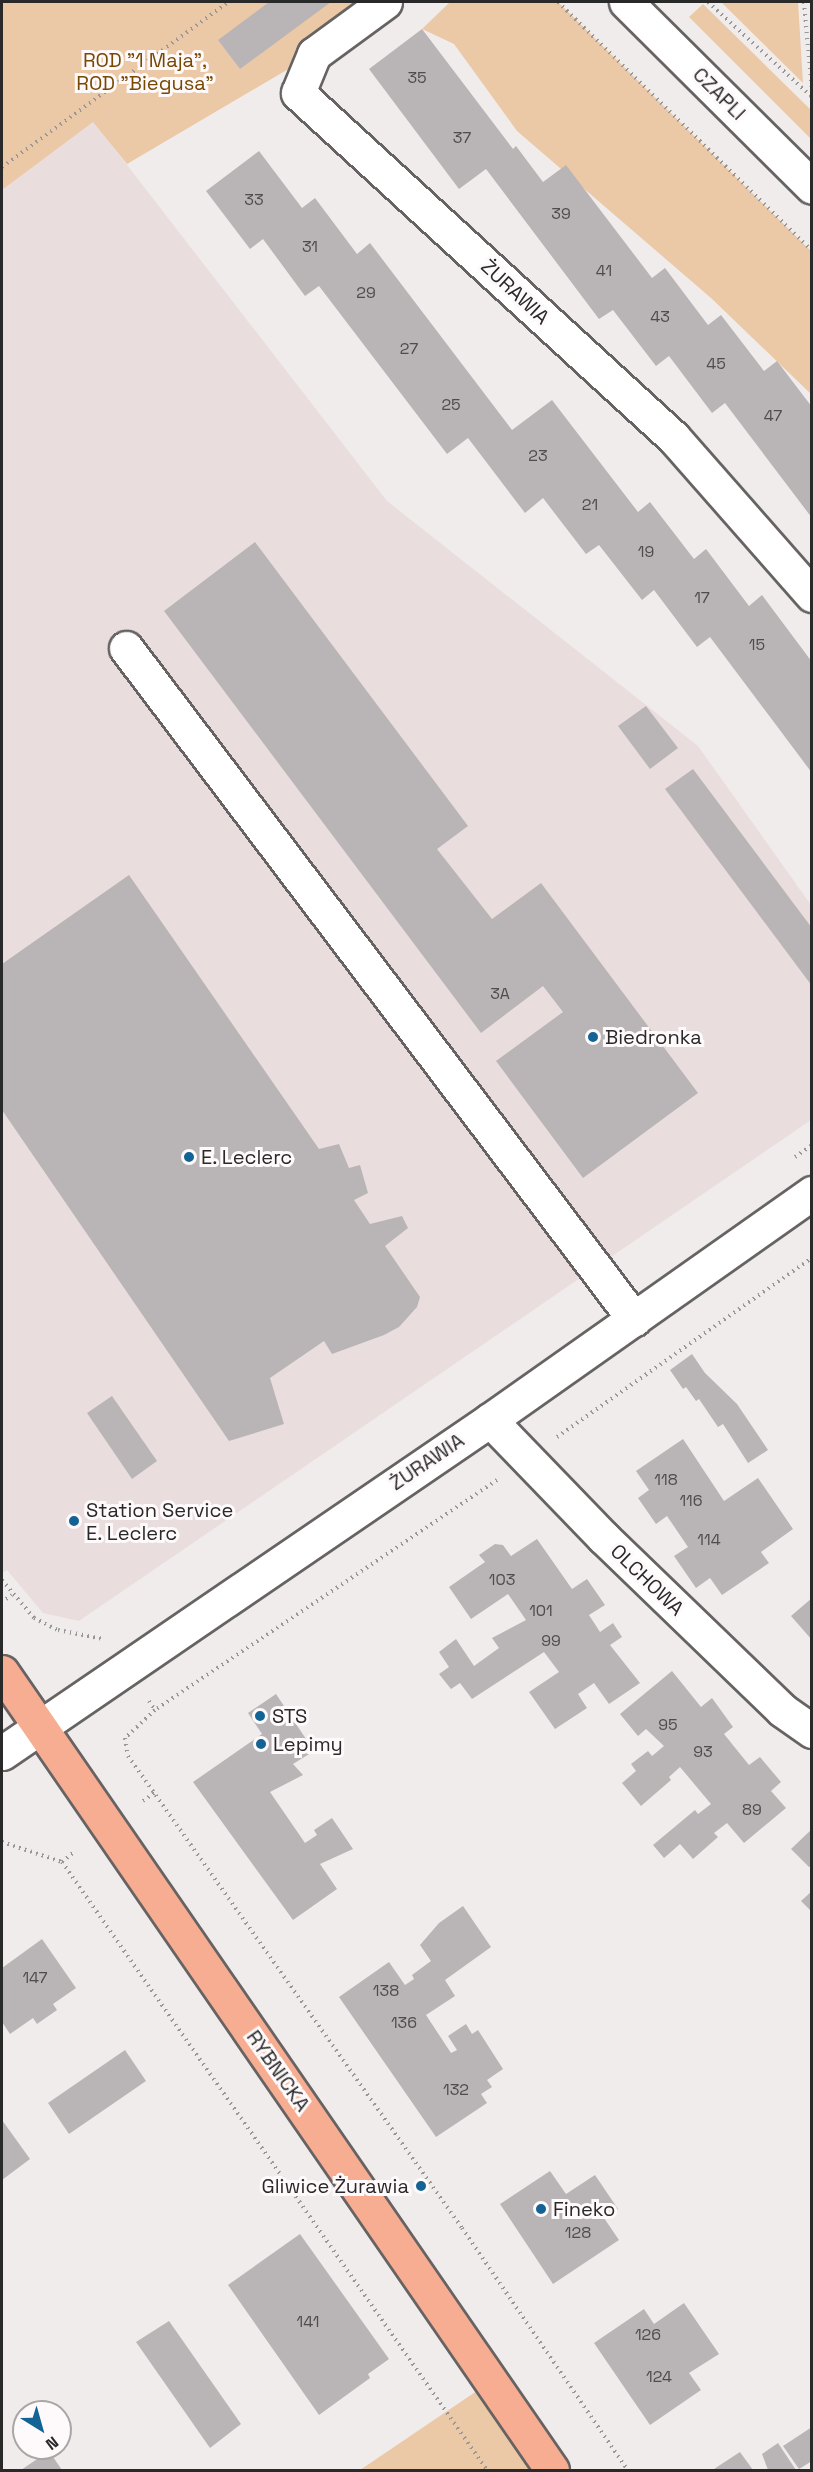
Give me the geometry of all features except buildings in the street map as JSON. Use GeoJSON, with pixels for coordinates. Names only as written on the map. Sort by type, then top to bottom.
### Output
{"type":"FeatureCollection","features":[{"type":"Feature","properties":{"kind":"main road","name":"RYBNICKA"},"geometry":{"type":"LineString","coordinates":[[2,1672],[552,2470]]}},
{"type":"Feature","properties":{"kind":"street","name":"ŻURAWIA"},"geometry":{"type":"LineString","coordinates":[[385,2],[314,54],[298,93],[674,438],[812,595]]}},
{"type":"Feature","properties":{"kind":"street","name":"CZAPLI"},"geometry":{"type":"LineString","coordinates":[[641,6],[812,187]]}},
{"type":"Feature","properties":{"kind":"street"},"geometry":{"type":"LineString","coordinates":[[126,648],[634,1319]]}},
{"type":"Feature","properties":{"kind":"street","name":"ŻURAWIA"},"geometry":{"type":"LineString","coordinates":[[2,1753],[490,1420],[812,1193]]}},
{"type":"Feature","properties":{"kind":"street","name":"OLCHOWA"},"geometry":{"type":"LineString","coordinates":[[490,1420],[603,1537],[782,1710],[812,1731]]}},
{"type":"Feature","properties":{"kind":"path"},"geometry":{"type":"LineString","coordinates":[[2,167],[228,2]]}},
{"type":"Feature","properties":{"kind":"path"},"geometry":{"type":"LineString","coordinates":[[558,2],[812,251]]}},
{"type":"Feature","properties":{"kind":"path"},"geometry":{"type":"LineString","coordinates":[[708,2],[812,97]]}},
{"type":"Feature","properties":{"kind":"path"},"geometry":{"type":"LineString","coordinates":[[804,2],[812,92]]}},
{"type":"Feature","properties":{"kind":"path"},"geometry":{"type":"LineString","coordinates":[[792,1159],[812,1145]]}},
{"type":"Feature","properties":{"kind":"path"},"geometry":{"type":"LineString","coordinates":[[554,1439],[812,1258]]}},
{"type":"Feature","properties":{"kind":"path"},"geometry":{"type":"LineString","coordinates":[[498,1479],[155,1710],[125,1738],[128,1756],[469,2237],[628,2470]]}},
{"type":"Feature","properties":{"kind":"path"},"geometry":{"type":"LineString","coordinates":[[2,1580],[12,1595],[34,1618],[58,1630],[106,1639]]}},
{"type":"Feature","properties":{"kind":"path"},"geometry":{"type":"LineString","coordinates":[[6,1599],[12,1595]]}},
{"type":"Feature","properties":{"kind":"path"},"geometry":{"type":"LineString","coordinates":[[149,1701],[155,1710]]}},
{"type":"Feature","properties":{"kind":"path"},"geometry":{"type":"LineString","coordinates":[[143,1801],[154,1793]]}},
{"type":"Feature","properties":{"kind":"path"},"geometry":{"type":"LineString","coordinates":[[2,1842],[62,1862],[487,2470]]}},
{"type":"Feature","properties":{"kind":"path"},"geometry":{"type":"LineString","coordinates":[[62,1862],[74,1852]]}},
{"type":"Feature","properties":{"kind":"shaded area"},"geometry":{"type":"Polygon","coordinates":[[[93,121],[387,501],[698,746],[811,905],[811,1120],[79,1621],[43,1613],[7,1570],[2,1573],[2,190],[93,121]]]}},
{"type":"Feature","properties":{"kind":"green space","name":"ROD \"1 Maja\", ROD \"Biegusa\""},"geometry":{"type":"Polygon","coordinates":[[[2,2],[385,2],[314,54],[127,164],[93,122],[2,190],[2,2]]]}},
{"type":"Feature","properties":{"kind":"green space"},"geometry":{"type":"Polygon","coordinates":[[[450,2],[558,2],[811,251],[811,394],[711,298],[517,131],[454,44],[422,29],[450,2]]]}},
{"type":"Feature","properties":{"kind":"green space"},"geometry":{"type":"Polygon","coordinates":[[[721,2],[798,2],[803,83],[721,2]]]}},
{"type":"Feature","properties":{"kind":"green space"},"geometry":{"type":"Polygon","coordinates":[[[703,4],[811,110],[811,139],[689,17],[703,4]]]}},
{"type":"Feature","properties":{"kind":"green space"},"geometry":{"type":"Polygon","coordinates":[[[493,2380],[552,2470],[360,2470],[493,2380]]]}},
{"type":"Feature","properties":{"kind":"place","name":"Biedronka"},"geometry":{"type":"Point","coordinates":[593,1037]}},
{"type":"Feature","properties":{"kind":"place","name":"E. Leclerc"},"geometry":{"type":"Point","coordinates":[189,1157]}},
{"type":"Feature","properties":{"kind":"place","name":"Station Service E. Leclerc"},"geometry":{"type":"Point","coordinates":[74,1521]}},
{"type":"Feature","properties":{"kind":"place","name":"STS"},"geometry":{"type":"Point","coordinates":[260,1716]}},
{"type":"Feature","properties":{"kind":"place","name":"Lepimy"},"geometry":{"type":"Point","coordinates":[261,1744]}},
{"type":"Feature","properties":{"kind":"place","name":"Gliwice Żurawia"},"geometry":{"type":"Point","coordinates":[421,2186]}},
{"type":"Feature","properties":{"kind":"place","name":"Fineko"},"geometry":{"type":"Point","coordinates":[541,2209]}}]}
